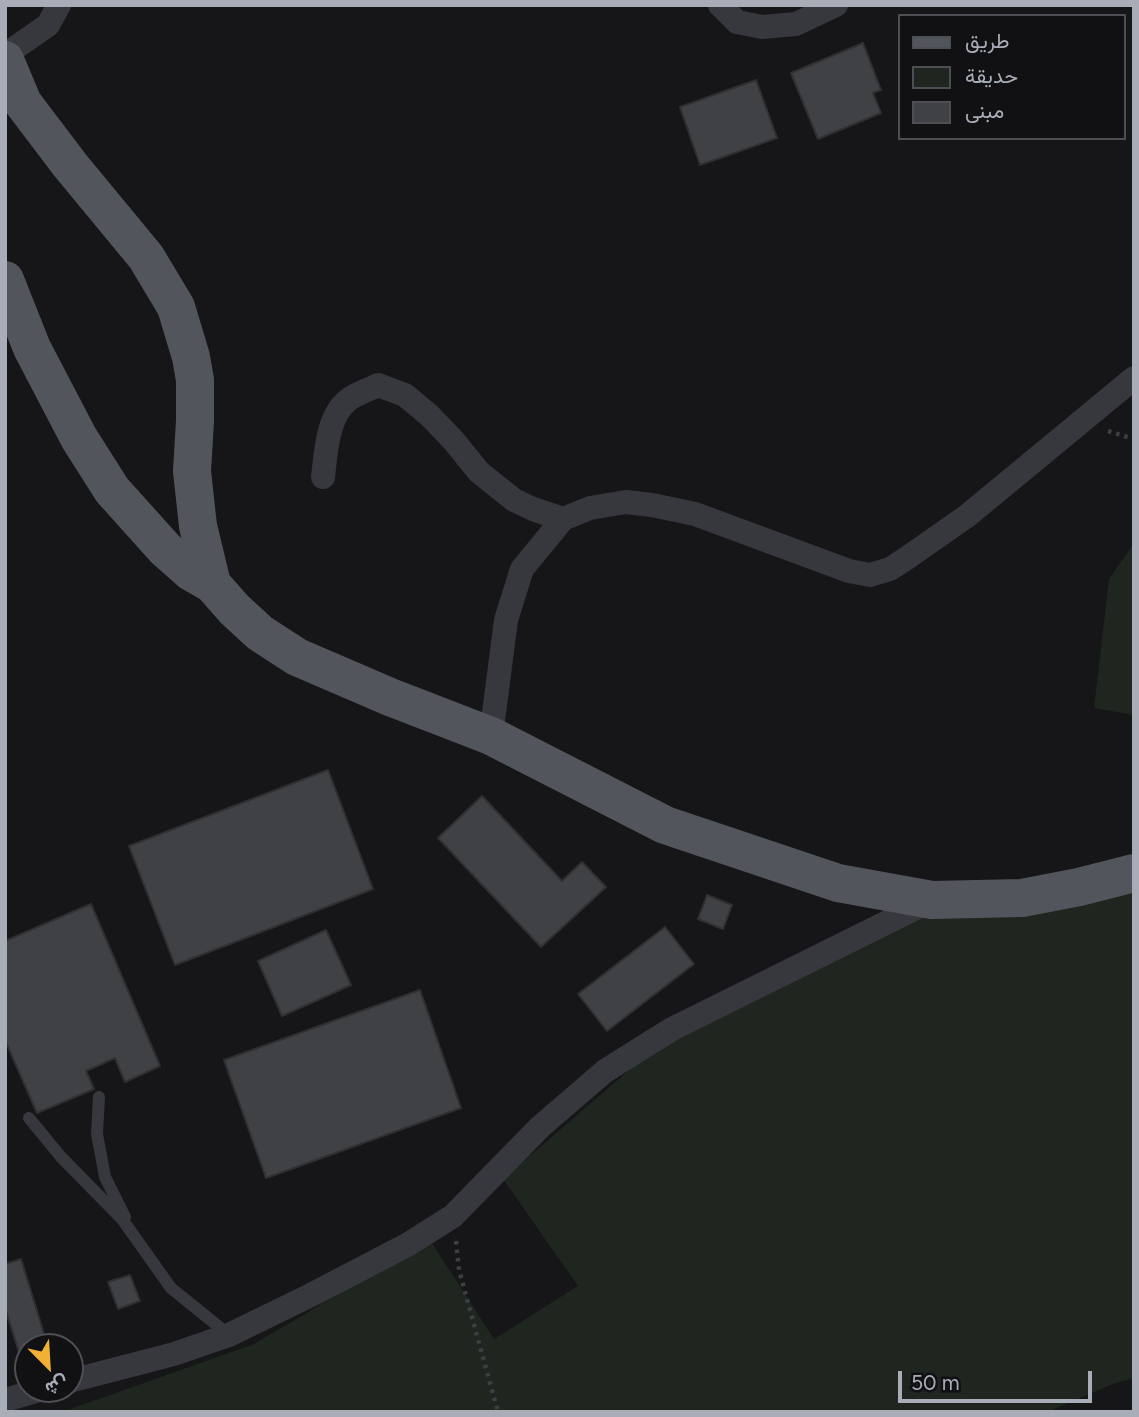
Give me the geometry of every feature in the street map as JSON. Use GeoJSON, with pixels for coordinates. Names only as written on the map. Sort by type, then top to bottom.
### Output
{"type":"FeatureCollection","features":[{"type":"Feature","properties":{"kind":"main road"},"geometry":{"type":"LineString","coordinates":[[5,60],[14,106],[86,184],[146,257],[176,307],[195,380],[192,471],[198,526],[212,584]]}},
{"type":"Feature","properties":{"kind":"main road"},"geometry":{"type":"LineString","coordinates":[[5,281],[32,348],[79,438],[112,490],[165,550],[191,572],[212,584],[260,633],[297,657],[491,736],[665,825],[838,883],[932,900],[1022,898],[1134,873]]}},
{"type":"Feature","properties":{"kind":"street"},"geometry":{"type":"LineString","coordinates":[[720,5],[737,22],[762,27],[796,24],[836,5]]}},
{"type":"Feature","properties":{"kind":"street"},"geometry":{"type":"LineString","coordinates":[[5,55],[50,12]]}},
{"type":"Feature","properties":{"kind":"street"},"geometry":{"type":"LineString","coordinates":[[491,736],[506,620],[523,569],[563,519],[590,508],[625,502],[652,505],[695,514],[849,571],[870,575],[891,569],[967,516],[1134,378]]}},
{"type":"Feature","properties":{"kind":"street"},"geometry":{"type":"LineString","coordinates":[[323,477],[333,419],[348,400],[378,385],[405,395],[422,409],[453,440],[479,472],[514,499],[563,519]]}},
{"type":"Feature","properties":{"kind":"street"},"geometry":{"type":"LineString","coordinates":[[84,1377],[174,1354],[229,1335],[311,1296],[407,1245],[453,1216],[540,1127],[605,1071],[672,1029],[932,900]]}},
{"type":"Feature","properties":{"kind":"lane"},"geometry":{"type":"LineString","coordinates":[[99,1097],[97,1134],[105,1177],[138,1241]]}},
{"type":"Feature","properties":{"kind":"lane"},"geometry":{"type":"LineString","coordinates":[[29,1118],[61,1157],[122,1219],[171,1288],[229,1335]]}},
{"type":"Feature","properties":{"kind":"path"},"geometry":{"type":"LineString","coordinates":[[453,1216],[459,1270],[498,1412]]}},
{"type":"Feature","properties":{"kind":"green space"},"geometry":{"type":"Polygon","coordinates":[[[1134,543],[1134,715],[1094,708],[1109,579],[1134,543]]]}},
{"type":"Feature","properties":{"kind":"green space"},"geometry":{"type":"Polygon","coordinates":[[[1134,877],[1134,1378],[1047,1412],[62,1412],[254,1344],[430,1240],[494,1339],[578,1286],[503,1179],[671,1034],[916,917],[1134,877]]]}},
{"type":"Feature","properties":{"kind":"building"},"geometry":{"type":"Polygon","coordinates":[[[863,43],[881,90],[873,93],[881,113],[818,139],[791,73],[863,43]]]}},
{"type":"Feature","properties":{"kind":"building"},"geometry":{"type":"Polygon","coordinates":[[[756,80],[777,138],[700,165],[680,107],[756,80]]]}},
{"type":"Feature","properties":{"kind":"building"},"geometry":{"type":"Polygon","coordinates":[[[328,770],[373,889],[175,965],[129,846],[328,770]]]}},
{"type":"Feature","properties":{"kind":"building"},"geometry":{"type":"Polygon","coordinates":[[[482,796],[562,881],[582,862],[606,887],[541,947],[438,838],[482,796]]]}},
{"type":"Feature","properties":{"kind":"building"},"geometry":{"type":"Polygon","coordinates":[[[707,895],[732,905],[723,929],[698,919],[707,895]]]}},
{"type":"Feature","properties":{"kind":"building"},"geometry":{"type":"Polygon","coordinates":[[[91,904],[160,1066],[125,1082],[115,1058],[86,1071],[94,1089],[37,1113],[5,1040],[5,941],[91,904]]]}},
{"type":"Feature","properties":{"kind":"building"},"geometry":{"type":"Polygon","coordinates":[[[665,927],[694,964],[607,1031],[578,994],[665,927]]]}},
{"type":"Feature","properties":{"kind":"building"},"geometry":{"type":"Polygon","coordinates":[[[326,930],[351,985],[282,1016],[258,961],[326,930]]]}},
{"type":"Feature","properties":{"kind":"building"},"geometry":{"type":"Polygon","coordinates":[[[420,990],[461,1108],[266,1178],[224,1060],[420,990]]]}},
{"type":"Feature","properties":{"kind":"building"},"geometry":{"type":"Polygon","coordinates":[[[21,1259],[44,1333],[14,1333],[14,1336],[5,1308],[5,1264],[21,1259]]]}},
{"type":"Feature","properties":{"kind":"building"},"geometry":{"type":"Polygon","coordinates":[[[130,1275],[140,1301],[118,1309],[108,1282],[130,1275]]]}}]}
